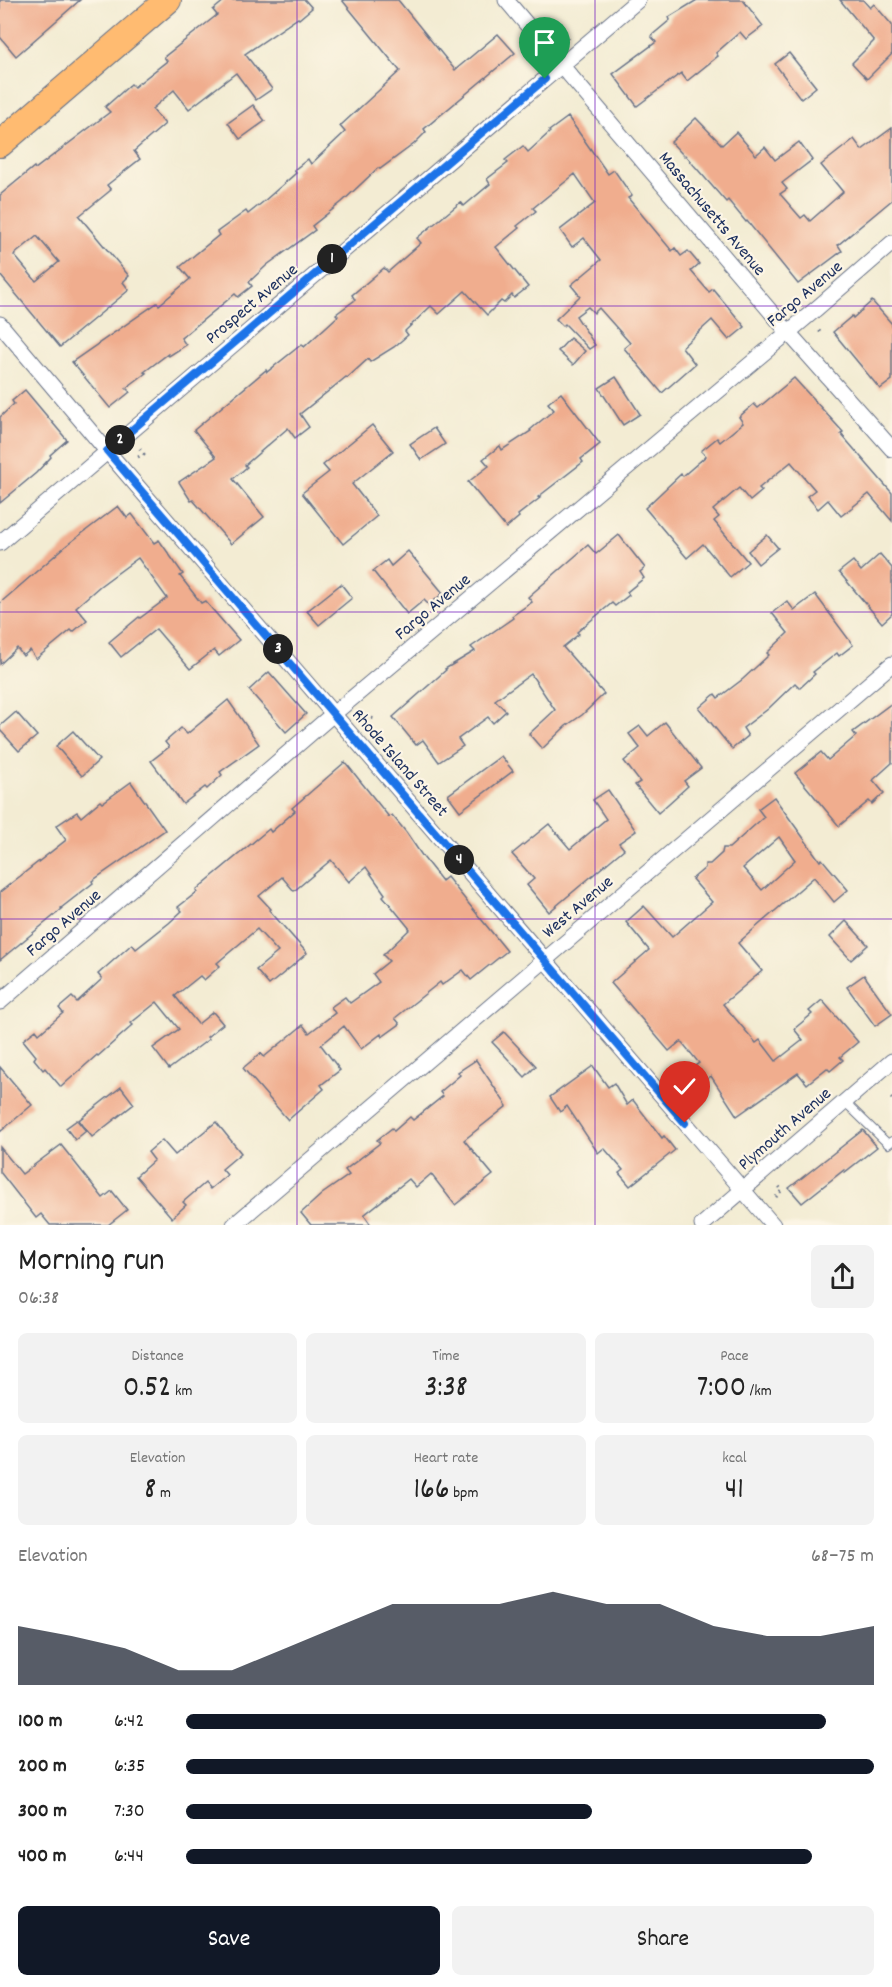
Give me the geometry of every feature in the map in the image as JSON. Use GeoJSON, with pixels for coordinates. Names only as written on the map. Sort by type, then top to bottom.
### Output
{"type":"FeatureCollection","features":[{"type":"Feature","properties":{"kind":"main road"},"geometry":{"type":"LineString","coordinates":[[0,144],[168,0]]}},
{"type":"Feature","properties":{"kind":"street","name":"Massachusetts Avenue"},"geometry":{"type":"LineString","coordinates":[[506,0],[788,332],[892,449]]}},
{"type":"Feature","properties":{"kind":"street","name":"Prospect Avenue"},"geometry":{"type":"LineString","coordinates":[[0,543],[638,0]]}},
{"type":"Feature","properties":{"kind":"street","name":"Fargo Avenue"},"geometry":{"type":"LineString","coordinates":[[0,1002],[334,714],[892,243]]}},
{"type":"Feature","properties":{"kind":"street","name":"Rhode Island Street"},"geometry":{"type":"LineString","coordinates":[[0,324],[773,1225]]}},
{"type":"Feature","properties":{"kind":"street","name":"West Avenue"},"geometry":{"type":"LineString","coordinates":[[234,1225],[892,664]]}},
{"type":"Feature","properties":{"kind":"street","name":"Plymouth Avenue"},"geometry":{"type":"LineString","coordinates":[[702,1225],[892,1061]]}},
{"type":"Feature","properties":{"kind":"lane"},"geometry":{"type":"LineString","coordinates":[[845,1102],[891,1145]]}},
{"type":"Feature","properties":{"kind":"path"},"geometry":{"type":"LineString","coordinates":[[559,39],[564,34]]}},
{"type":"Feature","properties":{"kind":"path"},"geometry":{"type":"LineString","coordinates":[[789,304],[793,300]]}},
{"type":"Feature","properties":{"kind":"path"},"geometry":{"type":"LineString","coordinates":[[138,457],[144,454],[139,448]]}},
{"type":"Feature","properties":{"kind":"path"},"geometry":{"type":"LineString","coordinates":[[366,717],[376,719]]}},
{"type":"Feature","properties":{"kind":"path"},"geometry":{"type":"LineString","coordinates":[[542,928],[547,921],[557,930]]}},
{"type":"Feature","properties":{"kind":"path"},"geometry":{"type":"LineString","coordinates":[[776,1197],[782,1190],[777,1184]]}},
{"type":"Feature","properties":{"kind":"building"},"geometry":{"type":"Polygon","coordinates":[[[0,0],[80,0],[16,56],[0,37],[0,0]]]}},
{"type":"Feature","properties":{"kind":"building"},"geometry":{"type":"Polygon","coordinates":[[[225,0],[305,0],[312,8],[245,54],[272,89],[256,100],[236,73],[189,109],[174,90],[152,109],[165,124],[134,151],[140,159],[107,185],[111,190],[79,216],[129,276],[123,282],[129,290],[60,347],[0,275],[0,195],[34,167],[35,169],[110,112],[105,107],[131,84],[134,87],[167,61],[164,57],[217,15],[213,10],[225,0]],[[37,236],[14,255],[36,281],[59,262],[37,236]]]}},
{"type":"Feature","properties":{"kind":"building"},"geometry":{"type":"Polygon","coordinates":[[[342,0],[398,0],[455,70],[498,34],[515,53],[424,129],[426,132],[414,144],[380,169],[378,168],[312,226],[315,230],[267,265],[249,282],[252,286],[238,297],[235,294],[181,338],[186,345],[169,356],[168,354],[144,372],[146,373],[126,388],[130,392],[110,408],[72,362],[157,303],[159,305],[190,279],[180,267],[219,235],[217,232],[246,211],[248,214],[263,202],[296,173],[294,170],[308,159],[311,164],[345,132],[340,126],[400,71],[342,0]]]}},
{"type":"Feature","properties":{"kind":"building"},"geometry":{"type":"Polygon","coordinates":[[[697,0],[743,0],[763,26],[746,39],[740,32],[716,53],[718,56],[687,81],[681,73],[637,106],[613,74],[656,42],[651,36],[670,20],[669,17],[697,0]]]}},
{"type":"Feature","properties":{"kind":"building"},"geometry":{"type":"Polygon","coordinates":[[[840,0],[863,0],[870,8],[874,4],[892,25],[892,54],[867,79],[852,63],[874,41],[840,0]]]}},
{"type":"Feature","properties":{"kind":"building"},"geometry":{"type":"Polygon","coordinates":[[[789,53],[816,87],[801,99],[775,64],[789,53]]]}},
{"type":"Feature","properties":{"kind":"building"},"geometry":{"type":"Polygon","coordinates":[[[253,105],[265,121],[240,139],[228,123],[253,105]]]}},
{"type":"Feature","properties":{"kind":"building"},"geometry":{"type":"Polygon","coordinates":[[[568,117],[608,174],[614,170],[632,196],[628,198],[672,251],[675,248],[681,256],[688,251],[699,264],[691,271],[709,292],[713,289],[745,327],[729,340],[712,320],[682,347],[695,364],[662,393],[624,348],[630,343],[599,308],[594,313],[588,307],[576,316],[595,345],[589,349],[565,324],[563,326],[556,319],[580,296],[571,285],[601,260],[584,238],[572,247],[560,230],[595,203],[575,174],[533,208],[536,211],[496,247],[528,287],[514,298],[512,295],[504,303],[501,301],[487,315],[465,291],[439,314],[431,306],[405,331],[408,335],[394,347],[370,362],[368,359],[300,414],[309,427],[295,438],[288,428],[245,465],[247,467],[233,479],[264,517],[231,544],[193,500],[191,501],[179,482],[216,457],[194,430],[266,370],[267,372],[302,344],[304,347],[338,316],[336,314],[355,300],[352,295],[384,268],[388,272],[421,243],[417,238],[461,202],[464,206],[490,184],[487,179],[508,163],[505,160],[523,146],[528,152],[549,131],[568,117]]]}},
{"type":"Feature","properties":{"kind":"building"},"geometry":{"type":"Polygon","coordinates":[[[696,118],[722,145],[736,132],[756,155],[765,147],[775,160],[799,142],[812,160],[782,183],[787,189],[780,194],[801,218],[805,215],[810,221],[843,192],[821,165],[854,139],[862,150],[892,128],[892,200],[838,245],[842,251],[798,284],[747,221],[728,200],[726,202],[671,142],[696,118]]]}},
{"type":"Feature","properties":{"kind":"building"},"geometry":{"type":"Polygon","coordinates":[[[872,301],[892,324],[892,380],[880,389],[833,332],[872,301]]]}},
{"type":"Feature","properties":{"kind":"building"},"geometry":{"type":"Polygon","coordinates":[[[570,338],[585,351],[573,365],[558,351],[570,338]]]}},
{"type":"Feature","properties":{"kind":"building"},"geometry":{"type":"Polygon","coordinates":[[[616,377],[640,414],[623,425],[599,388],[616,377]]]}},
{"type":"Feature","properties":{"kind":"building"},"geometry":{"type":"Polygon","coordinates":[[[794,378],[843,432],[841,434],[892,493],[892,521],[869,494],[841,516],[828,500],[818,509],[807,496],[815,490],[791,462],[759,488],[762,491],[750,501],[739,488],[713,510],[719,517],[714,521],[748,562],[730,577],[703,544],[687,558],[645,508],[681,474],[683,476],[706,456],[701,451],[717,438],[720,442],[743,423],[739,417],[754,404],[758,408],[794,378]]]}},
{"type":"Feature","properties":{"kind":"building"},"geometry":{"type":"Polygon","coordinates":[[[25,390],[67,440],[50,455],[51,457],[36,473],[0,503],[0,417],[14,404],[12,401],[25,390]]]}},
{"type":"Feature","properties":{"kind":"building"},"geometry":{"type":"Polygon","coordinates":[[[561,393],[600,444],[581,459],[583,462],[538,497],[540,498],[518,515],[519,517],[506,528],[468,482],[489,466],[483,459],[500,446],[502,450],[531,431],[554,410],[548,403],[561,393]]]}},
{"type":"Feature","properties":{"kind":"building"},"geometry":{"type":"Polygon","coordinates":[[[372,425],[393,451],[352,484],[377,516],[343,544],[302,493],[329,472],[323,465],[372,425]]]}},
{"type":"Feature","properties":{"kind":"building"},"geometry":{"type":"Polygon","coordinates":[[[434,428],[445,444],[421,460],[410,444],[434,428]]]}},
{"type":"Feature","properties":{"kind":"building"},"geometry":{"type":"Polygon","coordinates":[[[118,506],[127,518],[132,514],[154,543],[159,540],[183,574],[180,576],[201,603],[205,601],[239,640],[219,656],[214,650],[190,669],[156,629],[121,657],[109,642],[167,598],[138,558],[76,607],[87,620],[73,632],[71,630],[36,659],[30,650],[23,656],[17,648],[0,664],[0,603],[67,545],[118,506]]]}},
{"type":"Feature","properties":{"kind":"building"},"geometry":{"type":"Polygon","coordinates":[[[619,535],[645,568],[640,572],[644,578],[627,592],[629,595],[615,606],[612,603],[577,632],[579,634],[563,647],[604,694],[542,749],[529,734],[555,710],[531,674],[495,700],[506,711],[493,723],[488,717],[458,739],[463,746],[439,762],[423,740],[416,745],[393,717],[445,669],[475,651],[471,647],[532,602],[528,597],[588,545],[596,554],[619,535]]]}},
{"type":"Feature","properties":{"kind":"building"},"geometry":{"type":"Polygon","coordinates":[[[767,535],[778,548],[758,564],[748,551],[767,535]]]}},
{"type":"Feature","properties":{"kind":"building"},"geometry":{"type":"Polygon","coordinates":[[[408,551],[443,593],[429,605],[424,600],[407,614],[373,571],[387,560],[391,566],[408,551]]]}},
{"type":"Feature","properties":{"kind":"building"},"geometry":{"type":"Polygon","coordinates":[[[880,554],[892,568],[892,614],[882,623],[839,572],[853,561],[861,571],[880,554]]]}},
{"type":"Feature","properties":{"kind":"building"},"geometry":{"type":"Polygon","coordinates":[[[341,584],[352,598],[319,625],[307,611],[341,584]]]}},
{"type":"Feature","properties":{"kind":"building"},"geometry":{"type":"Polygon","coordinates":[[[815,594],[853,645],[839,656],[837,653],[813,672],[815,674],[800,688],[795,683],[768,709],[743,728],[748,736],[732,749],[699,708],[715,694],[718,698],[743,679],[769,655],[767,653],[788,633],[772,613],[787,601],[794,610],[815,594]]]}},
{"type":"Feature","properties":{"kind":"building"},"geometry":{"type":"Polygon","coordinates":[[[269,672],[306,714],[286,732],[249,690],[269,672]]]}},
{"type":"Feature","properties":{"kind":"building"},"geometry":{"type":"Polygon","coordinates":[[[228,700],[259,744],[220,772],[222,775],[207,789],[205,787],[183,804],[151,761],[169,747],[165,742],[181,728],[187,734],[228,700]]]}},
{"type":"Feature","properties":{"kind":"building"},"geometry":{"type":"Polygon","coordinates":[[[892,703],[892,763],[873,780],[884,793],[872,804],[869,801],[839,826],[795,773],[821,752],[828,760],[856,736],[853,732],[892,703]]]}},
{"type":"Feature","properties":{"kind":"building"},"geometry":{"type":"Polygon","coordinates":[[[16,712],[37,736],[19,751],[0,730],[0,726],[16,712]]]}},
{"type":"Feature","properties":{"kind":"building"},"geometry":{"type":"Polygon","coordinates":[[[665,722],[701,768],[684,781],[688,786],[658,813],[635,785],[640,782],[624,761],[640,748],[629,734],[640,726],[648,736],[665,722]]]}},
{"type":"Feature","properties":{"kind":"building"},"geometry":{"type":"Polygon","coordinates":[[[73,731],[99,760],[82,776],[56,746],[73,731]]]}},
{"type":"Feature","properties":{"kind":"building"},"geometry":{"type":"Polygon","coordinates":[[[501,756],[513,771],[460,811],[448,795],[501,756]]]}},
{"type":"Feature","properties":{"kind":"building"},"geometry":{"type":"Polygon","coordinates":[[[345,762],[389,817],[392,815],[406,832],[442,881],[447,877],[507,951],[471,980],[463,970],[442,985],[440,982],[395,1018],[400,1024],[382,1037],[381,1034],[361,1049],[344,1026],[321,1045],[340,1070],[321,1085],[324,1089],[288,1120],[243,1068],[261,1053],[264,1057],[303,1025],[309,1033],[335,1013],[331,1007],[345,997],[350,1003],[379,982],[373,974],[389,961],[383,955],[410,929],[383,896],[385,894],[366,867],[349,882],[331,860],[294,891],[282,877],[259,896],[307,953],[291,967],[269,985],[256,970],[278,952],[257,929],[217,963],[220,966],[204,980],[200,976],[175,996],[198,1024],[213,1012],[223,1024],[207,1037],[209,1039],[169,1069],[153,1048],[179,1029],[157,1002],[61,1087],[34,1059],[36,1056],[23,1040],[36,1030],[39,1034],[63,1013],[59,1008],[72,997],[77,1002],[102,979],[98,974],[132,944],[136,949],[169,923],[182,911],[178,907],[197,892],[196,890],[269,829],[271,832],[295,811],[292,808],[345,762]]]}},
{"type":"Feature","properties":{"kind":"building"},"geometry":{"type":"Polygon","coordinates":[[[131,782],[165,830],[92,881],[93,883],[0,960],[0,892],[66,840],[56,826],[77,812],[81,817],[100,801],[102,803],[131,782]]]}},
{"type":"Feature","properties":{"kind":"building"},"geometry":{"type":"Polygon","coordinates":[[[608,790],[636,831],[619,843],[624,849],[549,912],[527,885],[534,879],[512,854],[549,824],[570,849],[606,819],[593,800],[608,790]]]}},
{"type":"Feature","properties":{"kind":"building"},"geometry":{"type":"Polygon","coordinates":[[[774,797],[820,861],[822,859],[848,890],[834,902],[814,877],[738,943],[762,971],[723,1004],[756,1043],[760,1040],[776,1061],[803,1040],[794,1029],[812,1014],[809,1011],[822,1000],[858,1042],[840,1057],[843,1060],[830,1071],[827,1068],[807,1084],[798,1073],[737,1116],[711,1076],[706,1080],[695,1066],[699,1063],[681,1041],[669,1051],[611,983],[649,950],[626,922],[644,906],[672,937],[712,902],[692,879],[705,868],[705,864],[710,864],[722,853],[723,848],[729,848],[764,817],[758,809],[774,797]],[[779,837],[743,868],[762,890],[795,860],[779,837]]]}},
{"type":"Feature","properties":{"kind":"building"},"geometry":{"type":"Polygon","coordinates":[[[846,921],[868,945],[851,960],[830,937],[846,921]]]}},
{"type":"Feature","properties":{"kind":"building"},"geometry":{"type":"Polygon","coordinates":[[[864,975],[892,1014],[875,1026],[847,987],[864,975]]]}},
{"type":"Feature","properties":{"kind":"building"},"geometry":{"type":"Polygon","coordinates":[[[504,1032],[536,1066],[525,1077],[492,1042],[504,1032]]]}},
{"type":"Feature","properties":{"kind":"building"},"geometry":{"type":"Polygon","coordinates":[[[476,1060],[507,1106],[464,1140],[493,1175],[455,1205],[431,1174],[416,1187],[409,1179],[364,1215],[371,1225],[311,1225],[301,1213],[322,1194],[349,1175],[345,1170],[380,1143],[377,1140],[392,1128],[394,1131],[410,1117],[413,1120],[443,1096],[440,1092],[460,1075],[458,1072],[476,1060]]]}},
{"type":"Feature","properties":{"kind":"building"},"geometry":{"type":"Polygon","coordinates":[[[593,1066],[608,1087],[614,1083],[627,1105],[633,1100],[662,1138],[664,1136],[675,1150],[630,1186],[619,1173],[623,1170],[604,1148],[598,1153],[567,1106],[560,1112],[550,1097],[593,1066]]]}},
{"type":"Feature","properties":{"kind":"building"},"geometry":{"type":"Polygon","coordinates":[[[0,1067],[32,1105],[0,1132],[0,1067]]]}},
{"type":"Feature","properties":{"kind":"building"},"geometry":{"type":"Polygon","coordinates":[[[121,1087],[134,1104],[92,1137],[79,1120],[121,1087]]]}},
{"type":"Feature","properties":{"kind":"building"},"geometry":{"type":"Polygon","coordinates":[[[77,1120],[86,1131],[75,1140],[66,1128],[77,1120]]]}},
{"type":"Feature","properties":{"kind":"building"},"geometry":{"type":"Polygon","coordinates":[[[216,1122],[241,1153],[222,1169],[227,1175],[210,1189],[205,1183],[183,1202],[186,1205],[172,1218],[136,1176],[154,1160],[148,1152],[162,1140],[175,1155],[216,1122]]]}},
{"type":"Feature","properties":{"kind":"building"},"geometry":{"type":"Polygon","coordinates":[[[863,1130],[877,1147],[802,1203],[789,1188],[863,1130]]]}},
{"type":"Feature","properties":{"kind":"building"},"geometry":{"type":"Polygon","coordinates":[[[61,1145],[103,1198],[112,1191],[127,1210],[108,1225],[50,1225],[41,1214],[36,1218],[0,1172],[0,1147],[22,1174],[61,1145]]]}},
{"type":"Feature","properties":{"kind":"route"},"geometry":{"type":"LineString","coordinates":[[545,79],[107,451],[685,1123]]}}]}
